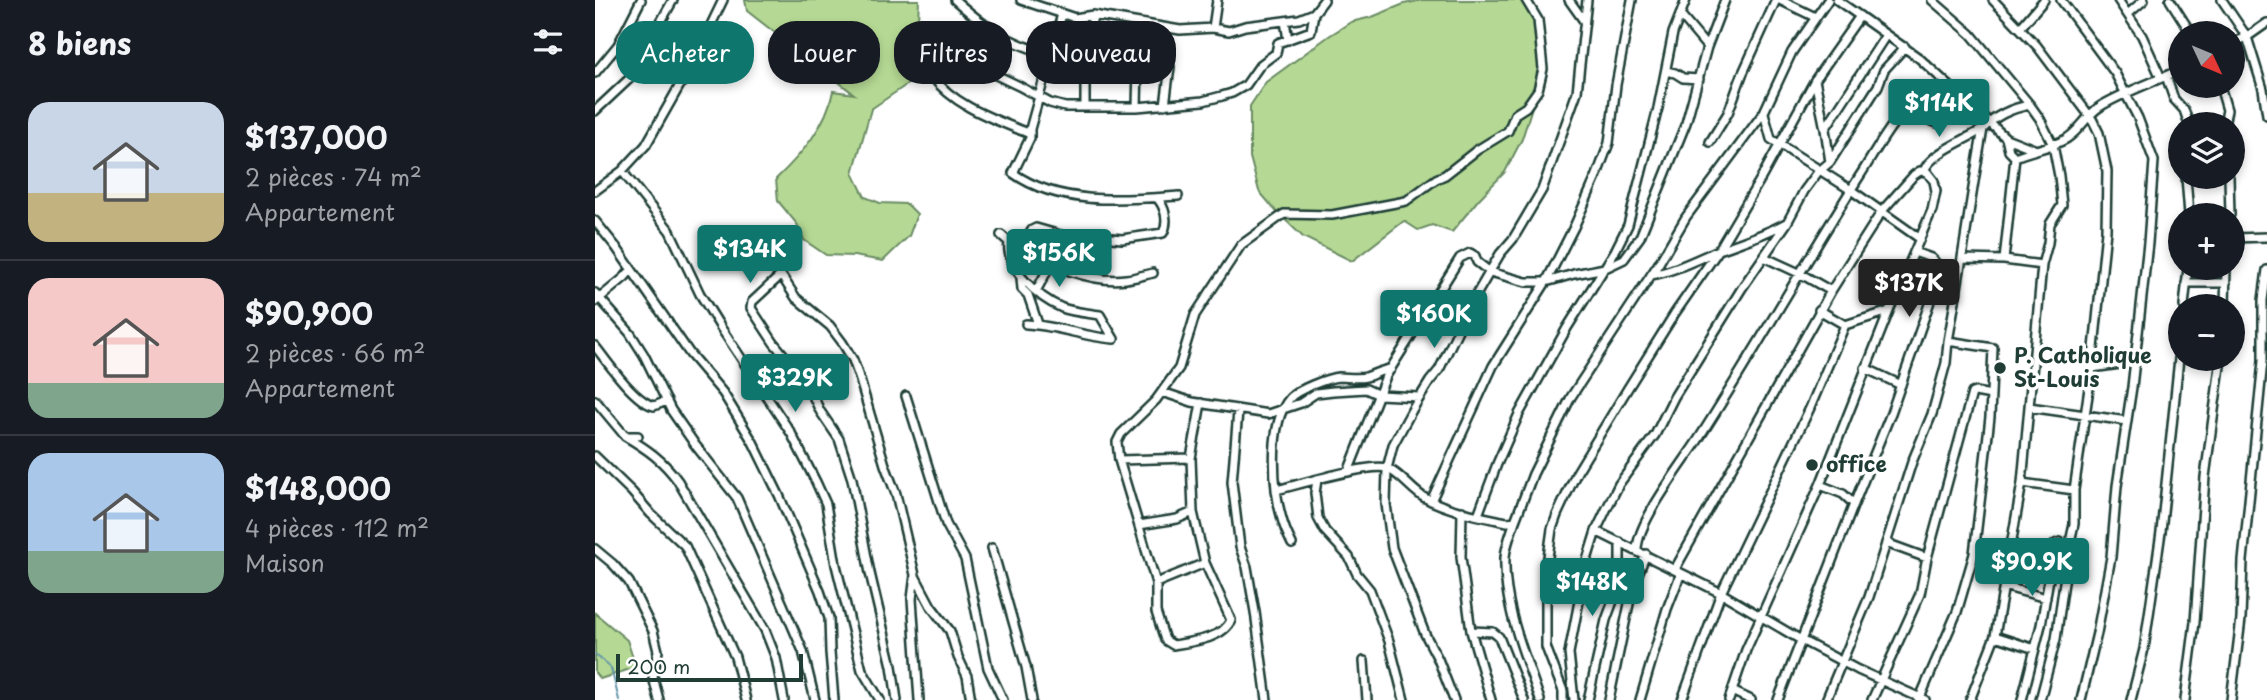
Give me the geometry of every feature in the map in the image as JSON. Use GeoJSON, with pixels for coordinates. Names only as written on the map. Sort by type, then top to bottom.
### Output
{"type":"FeatureCollection","features":[{"type":"Feature","properties":{"kind":"street"},"geometry":{"type":"LineString","coordinates":[[595,73],[618,45],[641,0]]}},
{"type":"Feature","properties":{"kind":"street"},"geometry":{"type":"LineString","coordinates":[[595,111],[643,66],[650,53],[654,34],[673,0]]}},
{"type":"Feature","properties":{"kind":"street"},"geometry":{"type":"LineString","coordinates":[[595,191],[622,171],[646,145],[693,62],[723,0]]}},
{"type":"Feature","properties":{"kind":"street"},"geometry":{"type":"LineString","coordinates":[[955,0],[995,32],[1026,46]]}},
{"type":"Feature","properties":{"kind":"street"},"geometry":{"type":"LineString","coordinates":[[1021,0],[1075,18],[1093,15],[1179,30],[1213,28],[1229,31],[1245,26],[1299,19],[1314,13]]}},
{"type":"Feature","properties":{"kind":"street"},"geometry":{"type":"LineString","coordinates":[[1213,28],[1217,0]]}},
{"type":"Feature","properties":{"kind":"street"},"geometry":{"type":"LineString","coordinates":[[1012,83],[1060,107],[1137,107],[1203,101],[1232,93],[1246,85],[1260,65],[1277,52],[1278,43],[1311,32],[1314,13],[1324,0]]}},
{"type":"Feature","properties":{"kind":"street"},"geometry":{"type":"LineString","coordinates":[[1201,403],[1191,458],[1193,512],[1205,563],[1231,620],[1228,626],[1203,639],[1173,645],[1165,640],[1156,612],[1156,583],[1119,460],[1117,442],[1121,434],[1162,392],[1182,362],[1195,315],[1249,237],[1284,214],[1332,215],[1406,201],[1510,129],[1515,114],[1526,107],[1538,90],[1543,69],[1538,20],[1526,0]]}},
{"type":"Feature","properties":{"kind":"street"},"geometry":{"type":"LineString","coordinates":[[1569,0],[1584,21]]}},
{"type":"Feature","properties":{"kind":"street"},"geometry":{"type":"LineString","coordinates":[[1454,700],[1392,548],[1386,504],[1387,468],[1393,445],[1419,397],[1439,370],[1468,309],[1542,190],[1577,92],[1587,0]]}},
{"type":"Feature","properties":{"kind":"street"},"geometry":{"type":"LineString","coordinates":[[1431,501],[1493,366],[1546,282],[1588,198],[1608,146],[1632,0]]}},
{"type":"Feature","properties":{"kind":"street"},"geometry":{"type":"LineString","coordinates":[[1478,515],[1519,414],[1629,222],[1679,15],[1686,0]]}},
{"type":"Feature","properties":{"kind":"street"},"geometry":{"type":"LineString","coordinates":[[1348,472],[1383,382],[1465,254],[1473,254],[1477,262],[1490,272],[1526,282],[1546,282],[1605,268],[1624,259],[1640,237],[1686,123],[1707,47],[1725,0]]}},
{"type":"Feature","properties":{"kind":"street"},"geometry":{"type":"LineString","coordinates":[[1710,142],[1728,113],[1742,75],[1778,0],[1791,2],[1815,17]]}},
{"type":"Feature","properties":{"kind":"street"},"geometry":{"type":"LineString","coordinates":[[1539,700],[1515,624],[1505,572],[1507,544],[1533,474],[1565,407],[1686,217],[1764,112],[1792,52],[1828,0]]}},
{"type":"Feature","properties":{"kind":"street"},"geometry":{"type":"LineString","coordinates":[[1837,0],[1919,58],[1967,102],[1986,126],[2006,138],[2034,149]]}},
{"type":"Feature","properties":{"kind":"street"},"geometry":{"type":"LineString","coordinates":[[1932,0],[1971,34],[2040,119],[2053,145],[2062,205],[2050,224],[2042,265],[2022,483],[1995,636],[1970,700]]}},
{"type":"Feature","properties":{"kind":"street"},"geometry":{"type":"LineString","coordinates":[[1993,0],[2021,27],[2088,115],[2099,133],[2106,171],[2106,232],[2092,368],[2074,490],[2075,519],[2056,639],[2040,700]]}},
{"type":"Feature","properties":{"kind":"street"},"geometry":{"type":"LineString","coordinates":[[2021,27],[2044,0]]}},
{"type":"Feature","properties":{"kind":"street"},"geometry":{"type":"LineString","coordinates":[[2061,0],[2107,60],[2126,94],[2154,161],[2148,243],[2106,586],[2081,700]]}},
{"type":"Feature","properties":{"kind":"street"},"geometry":{"type":"LineString","coordinates":[[2118,0],[2148,47],[2173,99],[2186,112]]}},
{"type":"Feature","properties":{"kind":"street"},"geometry":{"type":"LineString","coordinates":[[2128,14],[2144,0]]}},
{"type":"Feature","properties":{"kind":"street"},"geometry":{"type":"LineString","coordinates":[[2170,0],[2183,21]]}},
{"type":"Feature","properties":{"kind":"street"},"geometry":{"type":"LineString","coordinates":[[2222,0],[2247,37],[2263,89],[2267,115]]}},
{"type":"Feature","properties":{"kind":"street"},"geometry":{"type":"LineString","coordinates":[[1060,21],[1062,14]]}},
{"type":"Feature","properties":{"kind":"street"},"geometry":{"type":"LineString","coordinates":[[1092,21],[1093,15]]}},
{"type":"Feature","properties":{"kind":"street"},"geometry":{"type":"LineString","coordinates":[[1679,15],[1707,47]]}},
{"type":"Feature","properties":{"kind":"street"},"geometry":{"type":"LineString","coordinates":[[1563,700],[1563,691],[1546,647],[1546,571],[1553,525],[1577,472],[1675,313],[1718,251],[1815,80],[1860,16]]}},
{"type":"Feature","properties":{"kind":"street"},"geometry":{"type":"LineString","coordinates":[[1285,21],[1288,40]]}},
{"type":"Feature","properties":{"kind":"street"},"geometry":{"type":"LineString","coordinates":[[2247,37],[2267,23]]}},
{"type":"Feature","properties":{"kind":"street"},"geometry":{"type":"LineString","coordinates":[[1825,129],[1887,35]]}},
{"type":"Feature","properties":{"kind":"street"},"geometry":{"type":"LineString","coordinates":[[1574,700],[1569,653],[1587,560],[1596,531],[1619,484],[1655,435],[1674,397],[1787,223],[1804,191],[1830,162],[1878,86],[1884,70],[1905,47]]}},
{"type":"Feature","properties":{"kind":"street"},"geometry":{"type":"LineString","coordinates":[[1666,71],[1683,78],[1699,79]]}},
{"type":"Feature","properties":{"kind":"street"},"geometry":{"type":"LineString","coordinates":[[2015,157],[2053,145],[2073,135],[2088,115],[2102,105],[2168,75]]}},
{"type":"Feature","properties":{"kind":"street"},"geometry":{"type":"LineString","coordinates":[[1815,80],[1830,162]]}},
{"type":"Feature","properties":{"kind":"street"},"geometry":{"type":"LineString","coordinates":[[940,84],[969,107],[1030,134]]}},
{"type":"Feature","properties":{"kind":"street"},"geometry":{"type":"LineString","coordinates":[[1043,84],[1030,134],[1012,171],[1035,186],[1069,196],[1119,199],[1178,196]]}},
{"type":"Feature","properties":{"kind":"street"},"geometry":{"type":"LineString","coordinates":[[1085,84],[1085,107]]}},
{"type":"Feature","properties":{"kind":"street"},"geometry":{"type":"LineString","coordinates":[[1137,107],[1138,84]]}},
{"type":"Feature","properties":{"kind":"street"},"geometry":{"type":"LineString","coordinates":[[1165,105],[1168,84]]}},
{"type":"Feature","properties":{"kind":"street"},"geometry":{"type":"LineString","coordinates":[[1637,550],[1638,539],[1652,511],[1888,133],[1914,102],[1937,123],[1967,102]]}},
{"type":"Feature","properties":{"kind":"street"},"geometry":{"type":"LineString","coordinates":[[1640,700],[1678,571],[1819,310],[1882,211],[1914,175],[1924,171],[1934,156],[2014,108],[2030,105]]}},
{"type":"Feature","properties":{"kind":"street"},"geometry":{"type":"LineString","coordinates":[[1764,112],[1770,137],[1779,145],[1821,170],[1919,238]]}},
{"type":"Feature","properties":{"kind":"street"},"geometry":{"type":"LineString","coordinates":[[1826,700],[1868,597],[1912,462],[1932,414],[1946,363],[1972,187],[1986,126]]}},
{"type":"Feature","properties":{"kind":"street"},"geometry":{"type":"LineString","coordinates":[[2006,138],[2009,151],[2015,157]]}},
{"type":"Feature","properties":{"kind":"street"},"geometry":{"type":"LineString","coordinates":[[2004,260],[2015,157]]}},
{"type":"Feature","properties":{"kind":"street"},"geometry":{"type":"LineString","coordinates":[[622,171],[670,231],[700,294],[791,433],[816,482],[826,504],[836,565],[862,670],[880,700]]}},
{"type":"Feature","properties":{"kind":"street"},"geometry":{"type":"LineString","coordinates":[[1729,700],[1746,650],[1820,485],[1865,368],[1932,210],[1936,191],[1931,177],[1924,171]]}},
{"type":"Feature","properties":{"kind":"street"},"geometry":{"type":"LineString","coordinates":[[1153,273],[1125,279],[1080,274],[1051,264],[1025,242],[1033,229],[1064,236],[1122,239],[1163,233],[1166,226],[1165,211],[1157,198]]}},
{"type":"Feature","properties":{"kind":"street"},"geometry":{"type":"LineString","coordinates":[[595,221],[690,354],[723,393],[779,495],[817,582],[829,618],[829,652],[835,700]]}},
{"type":"Feature","properties":{"kind":"street"},"geometry":{"type":"LineString","coordinates":[[1651,275],[1672,271],[1787,223]]}},
{"type":"Feature","properties":{"kind":"street"},"geometry":{"type":"LineString","coordinates":[[1001,235],[1009,242],[1008,248],[1021,278],[1022,289],[1028,295],[1038,324]]}},
{"type":"Feature","properties":{"kind":"street"},"geometry":{"type":"LineString","coordinates":[[2245,238],[2267,237]]}},
{"type":"Feature","properties":{"kind":"street"},"geometry":{"type":"LineString","coordinates":[[1769,700],[1778,699],[1891,413],[1934,290],[1934,260],[1914,252]]}},
{"type":"Feature","properties":{"kind":"street"},"geometry":{"type":"LineString","coordinates":[[1763,257],[1831,291]]}},
{"type":"Feature","properties":{"kind":"street"},"geometry":{"type":"LineString","coordinates":[[1963,259],[2004,260],[2042,265]]}},
{"type":"Feature","properties":{"kind":"street"},"geometry":{"type":"LineString","coordinates":[[1036,291],[1051,264]]}},
{"type":"Feature","properties":{"kind":"street"},"geometry":{"type":"LineString","coordinates":[[631,270],[597,298],[630,333],[667,401],[696,446],[737,498],[803,651],[814,700]]}},
{"type":"Feature","properties":{"kind":"street"},"geometry":{"type":"LineString","coordinates":[[2231,700],[2241,619],[2243,561],[2262,368],[2263,300],[2267,270]]}},
{"type":"Feature","properties":{"kind":"street"},"geometry":{"type":"LineString","coordinates":[[897,700],[852,479],[839,439],[820,411],[807,383],[774,343],[751,308],[752,302],[781,275],[796,298],[829,327],[853,360],[896,494],[915,575],[931,606],[950,631],[967,676],[971,700]]}},
{"type":"Feature","properties":{"kind":"street"},"geometry":{"type":"LineString","coordinates":[[1021,278],[1062,308],[1100,316],[1114,339],[1026,324]]}},
{"type":"Feature","properties":{"kind":"street"},"geometry":{"type":"LineString","coordinates":[[2186,280],[2186,294]]}},
{"type":"Feature","properties":{"kind":"street"},"geometry":{"type":"LineString","coordinates":[[2225,280],[2225,294]]}},
{"type":"Feature","properties":{"kind":"street"},"geometry":{"type":"LineString","coordinates":[[2186,283],[2225,283]]}},
{"type":"Feature","properties":{"kind":"street"},"geometry":{"type":"LineString","coordinates":[[1819,310],[1845,326]]}},
{"type":"Feature","properties":{"kind":"street"},"geometry":{"type":"LineString","coordinates":[[1682,700],[1721,593],[1845,326],[1889,311]]}},
{"type":"Feature","properties":{"kind":"street"},"geometry":{"type":"LineString","coordinates":[[1596,531],[1721,593],[1840,661],[1921,699],[1957,612],[1974,554],[1980,519],[1991,394],[1993,348],[1948,341]]}},
{"type":"Feature","properties":{"kind":"street"},"geometry":{"type":"LineString","coordinates":[[595,346],[645,403],[654,406],[667,401]]}},
{"type":"Feature","properties":{"kind":"street"},"geometry":{"type":"LineString","coordinates":[[2092,368],[2134,362]]}},
{"type":"Feature","properties":{"kind":"street"},"geometry":{"type":"LineString","coordinates":[[1865,368],[1901,385]]}},
{"type":"Feature","properties":{"kind":"street"},"geometry":{"type":"LineString","coordinates":[[1292,544],[1282,522],[1276,491],[1275,448],[1284,407],[1292,396],[1324,381],[1341,377],[1363,378],[1391,369]]}},
{"type":"Feature","properties":{"kind":"street"},"geometry":{"type":"LineString","coordinates":[[2131,700],[2144,649],[2161,532],[2178,371]]}},
{"type":"Feature","properties":{"kind":"street"},"geometry":{"type":"LineString","coordinates":[[2185,700],[2197,597],[2205,477],[2219,371]]}},
{"type":"Feature","properties":{"kind":"street"},"geometry":{"type":"LineString","coordinates":[[1162,392],[1238,411],[1268,414],[1319,393],[1366,390],[1379,395],[1419,397]]}},
{"type":"Feature","properties":{"kind":"street"},"geometry":{"type":"LineString","coordinates":[[1872,700],[1920,594],[1927,558],[1972,393],[1975,391],[1991,394]]}},
{"type":"Feature","properties":{"kind":"street"},"geometry":{"type":"LineString","coordinates":[[906,396],[946,524],[965,559],[988,668],[1003,700]]}},
{"type":"Feature","properties":{"kind":"street"},"geometry":{"type":"LineString","coordinates":[[595,400],[625,436],[654,453],[678,481],[686,499],[765,630],[776,658],[784,700]]}},
{"type":"Feature","properties":{"kind":"street"},"geometry":{"type":"LineString","coordinates":[[2029,407],[2127,421]]}},
{"type":"Feature","properties":{"kind":"street"},"geometry":{"type":"LineString","coordinates":[[1238,411],[1232,482],[1240,547],[1247,567],[1255,612],[1266,700]]}},
{"type":"Feature","properties":{"kind":"street"},"geometry":{"type":"LineString","coordinates":[[625,436],[638,436]]}},
{"type":"Feature","properties":{"kind":"street"},"geometry":{"type":"LineString","coordinates":[[595,456],[650,514],[685,546],[731,646],[746,700]]}},
{"type":"Feature","properties":{"kind":"street"},"geometry":{"type":"LineString","coordinates":[[1119,460],[1191,458]]}},
{"type":"Feature","properties":{"kind":"street"},"geometry":{"type":"LineString","coordinates":[[1276,491],[1348,472],[1387,468],[1431,501],[1507,522],[1515,521]]}},
{"type":"Feature","properties":{"kind":"street"},"geometry":{"type":"LineString","coordinates":[[1317,480],[1315,493],[1318,518],[1325,531],[1349,557],[1357,574],[1370,590],[1389,641],[1404,700]]}},
{"type":"Feature","properties":{"kind":"street"},"geometry":{"type":"LineString","coordinates":[[2022,483],[2074,490]]}},
{"type":"Feature","properties":{"kind":"street"},"geometry":{"type":"LineString","coordinates":[[1820,485],[1843,494],[1854,504]]}},
{"type":"Feature","properties":{"kind":"street"},"geometry":{"type":"LineString","coordinates":[[1462,511],[1462,571],[1471,631],[1491,700]]}},
{"type":"Feature","properties":{"kind":"street"},"geometry":{"type":"LineString","coordinates":[[1139,525],[1177,519],[1193,512]]}},
{"type":"Feature","properties":{"kind":"street"},"geometry":{"type":"LineString","coordinates":[[1588,700],[1606,620],[1620,582],[1621,542]]}},
{"type":"Feature","properties":{"kind":"street"},"geometry":{"type":"LineString","coordinates":[[2022,700],[2046,598],[2055,544],[2060,542],[2069,547]]}},
{"type":"Feature","properties":{"kind":"street"},"geometry":{"type":"LineString","coordinates":[[1886,543],[1927,558]]}},
{"type":"Feature","properties":{"kind":"street"},"geometry":{"type":"LineString","coordinates":[[992,548],[1026,667],[1032,700]]}},
{"type":"Feature","properties":{"kind":"street"},"geometry":{"type":"LineString","coordinates":[[595,549],[629,582],[653,631],[658,651],[653,677],[659,700]]}},
{"type":"Feature","properties":{"kind":"street"},"geometry":{"type":"LineString","coordinates":[[1609,700],[1629,604],[1646,554]]}},
{"type":"Feature","properties":{"kind":"street"},"geometry":{"type":"LineString","coordinates":[[1156,583],[1205,563]]}},
{"type":"Feature","properties":{"kind":"street"},"geometry":{"type":"LineString","coordinates":[[915,575],[912,600],[919,700]]}},
{"type":"Feature","properties":{"kind":"street"},"geometry":{"type":"LineString","coordinates":[[2003,586],[2046,598]]}},
{"type":"Feature","properties":{"kind":"street"},"geometry":{"type":"LineString","coordinates":[[1471,631],[1493,632],[1499,637],[1524,700]]}},
{"type":"Feature","properties":{"kind":"street"},"geometry":{"type":"LineString","coordinates":[[1995,636],[2035,649]]}},
{"type":"Feature","properties":{"kind":"street"},"geometry":{"type":"LineString","coordinates":[[1364,661],[1367,700]]}},
{"type":"Feature","properties":{"kind":"street"},"geometry":{"type":"LineString","coordinates":[[1732,691],[1751,700]]}},
{"type":"Feature","properties":{"kind":"green space"},"geometry":{"type":"Polygon","coordinates":[[[745,0],[919,0],[918,21],[894,21],[894,84],[908,84],[871,109],[853,173],[865,197],[880,203],[907,204],[917,214],[909,236],[883,261],[826,255],[804,240],[797,224],[778,201],[776,179],[812,139],[825,116],[833,91],[854,94],[841,84],[880,84],[880,21],[768,21],[768,27],[747,11],[745,0]]]}},
{"type":"Feature","properties":{"kind":"green space"},"geometry":{"type":"Polygon","coordinates":[[[1422,0],[1525,0],[1541,27],[1542,46],[1537,91],[1522,139],[1505,172],[1452,232],[1432,225],[1418,230],[1404,221],[1352,261],[1303,237],[1259,191],[1250,157],[1250,106],[1266,82],[1351,22],[1422,0]]]}},
{"type":"Feature","properties":{"kind":"green space"},"geometry":{"type":"Polygon","coordinates":[[[595,613],[627,640],[636,667],[600,679],[595,673],[595,613]]]}},
{"type":"Feature","properties":{"kind":"waterway"},"geometry":{"type":"LineString","coordinates":[[595,654],[611,668],[619,700]]}},
{"type":"Feature","properties":{"kind":"place","name":"P. Catholique St-Louis"},"geometry":{"type":"Point","coordinates":[2000,368]}},
{"type":"Feature","properties":{"kind":"place","name":"office"},"geometry":{"type":"Point","coordinates":[1812,465]}}]}
